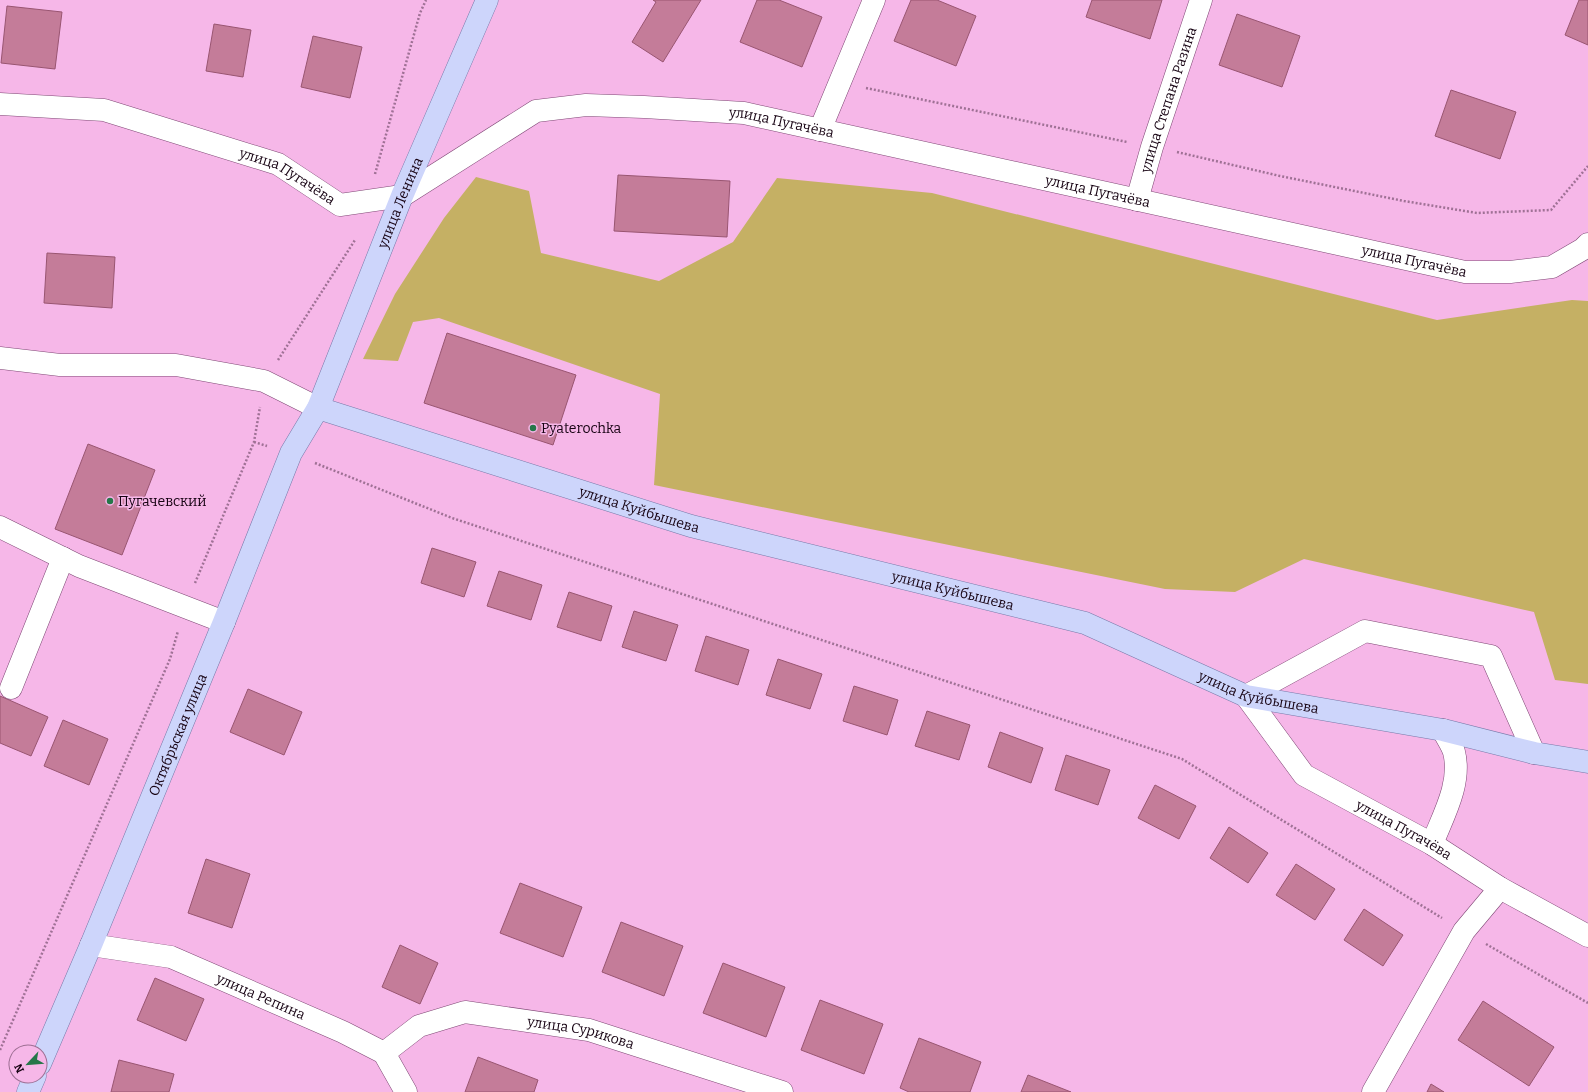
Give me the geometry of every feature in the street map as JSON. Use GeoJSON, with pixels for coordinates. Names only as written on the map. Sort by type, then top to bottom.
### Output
{"type":"FeatureCollection","features":[{"type":"Feature","properties":{"kind":"main road","name":"улица Ленина"},"geometry":{"type":"LineString","coordinates":[[318,408],[402,196],[487,0]]}},
{"type":"Feature","properties":{"kind":"main road","name":"Октябрьская улица"},"geometry":{"type":"LineString","coordinates":[[48,1045],[224,622],[291,453],[318,408]]}},
{"type":"Feature","properties":{"kind":"main road","name":"улица Куйбышева"},"geometry":{"type":"LineString","coordinates":[[318,408],[691,526],[1085,623],[1246,696],[1443,730],[1534,753],[1588,762]]}},
{"type":"Feature","properties":{"kind":"street"},"geometry":{"type":"LineString","coordinates":[[820,130],[874,0]]}},
{"type":"Feature","properties":{"kind":"street","name":"улица Степана Разина"},"geometry":{"type":"LineString","coordinates":[[1136,200],[1201,0]]}},
{"type":"Feature","properties":{"kind":"street","name":"улица Пугачёва"},"geometry":{"type":"LineString","coordinates":[[0,104],[104,110],[278,164],[340,205],[402,196],[536,111],[586,105],[744,113],[1465,272],[1510,272],[1552,267],[1586,248]]}},
{"type":"Feature","properties":{"kind":"street"},"geometry":{"type":"LineString","coordinates":[[0,358],[60,365],[176,364],[264,382],[318,408]]}},
{"type":"Feature","properties":{"kind":"street"},"geometry":{"type":"LineString","coordinates":[[0,527],[79,566],[224,622]]}},
{"type":"Feature","properties":{"kind":"street"},"geometry":{"type":"LineString","coordinates":[[11,688],[64,558]]}},
{"type":"Feature","properties":{"kind":"street"},"geometry":{"type":"LineString","coordinates":[[1246,696],[1365,631],[1491,656],[1534,753]]}},
{"type":"Feature","properties":{"kind":"street","name":"улица Пугачёва"},"geometry":{"type":"LineString","coordinates":[[1246,696],[1304,774],[1432,844],[1500,888],[1588,936]]}},
{"type":"Feature","properties":{"kind":"street"},"geometry":{"type":"LineString","coordinates":[[1432,844],[1449,802],[1457,772],[1454,752],[1443,730]]}},
{"type":"Feature","properties":{"kind":"street"},"geometry":{"type":"LineString","coordinates":[[1372,1092],[1464,931],[1500,888]]}},
{"type":"Feature","properties":{"kind":"street","name":"улица Репина"},"geometry":{"type":"LineString","coordinates":[[91,945],[171,956],[343,1032],[384,1053]]}},
{"type":"Feature","properties":{"kind":"street","name":"улица Сурикова"},"geometry":{"type":"LineString","coordinates":[[384,1053],[419,1026],[465,1012],[589,1030],[782,1092]]}},
{"type":"Feature","properties":{"kind":"street"},"geometry":{"type":"LineString","coordinates":[[384,1053],[406,1092]]}},
{"type":"Feature","properties":{"kind":"path"},"geometry":{"type":"LineString","coordinates":[[367,201],[420,13],[426,0]]}},
{"type":"Feature","properties":{"kind":"path"},"geometry":{"type":"LineString","coordinates":[[840,83],[1152,147],[1404,201],[1477,213],[1551,210],[1588,166]]}},
{"type":"Feature","properties":{"kind":"path"},"geometry":{"type":"LineString","coordinates":[[0,1050],[170,659],[185,608],[254,442],[264,382],[357,238]]}},
{"type":"Feature","properties":{"kind":"path"},"geometry":{"type":"LineString","coordinates":[[254,442],[291,453],[452,518],[1182,759],[1464,931],[1588,1003]]}},
{"type":"Feature","properties":{"kind":"shaded area"},"geometry":{"type":"Polygon","coordinates":[[[476,177],[529,191],[541,253],[659,281],[733,242],[777,178],[932,193],[1437,320],[1572,300],[1588,301],[1588,684],[1555,680],[1534,612],[1304,559],[1235,592],[1165,589],[654,485],[660,394],[439,318],[413,322],[398,361],[363,359],[395,294],[444,218],[476,177]]]}},
{"type":"Feature","properties":{"kind":"building"},"geometry":{"type":"Polygon","coordinates":[[[653,0],[701,0],[663,62],[632,42],[656,2],[653,0]]]}},
{"type":"Feature","properties":{"kind":"building"},"geometry":{"type":"Polygon","coordinates":[[[757,0],[779,0],[822,17],[802,67],[740,42],[757,0]]]}},
{"type":"Feature","properties":{"kind":"building"},"geometry":{"type":"Polygon","coordinates":[[[911,0],[937,0],[976,16],[956,66],[894,41],[911,0]]]}},
{"type":"Feature","properties":{"kind":"building"},"geometry":{"type":"Polygon","coordinates":[[[1092,0],[1162,0],[1150,39],[1086,17],[1092,0]]]}},
{"type":"Feature","properties":{"kind":"building"},"geometry":{"type":"Polygon","coordinates":[[[1579,0],[1588,0],[1588,45],[1565,35],[1579,0]]]}},
{"type":"Feature","properties":{"kind":"building"},"geometry":{"type":"Polygon","coordinates":[[[7,6],[62,12],[55,69],[1,63],[7,6]]]}},
{"type":"Feature","properties":{"kind":"building"},"geometry":{"type":"Polygon","coordinates":[[[1237,14],[1300,36],[1282,87],[1219,65],[1237,14]]]}},
{"type":"Feature","properties":{"kind":"building"},"geometry":{"type":"Polygon","coordinates":[[[214,24],[251,30],[243,77],[206,71],[214,24]]]}},
{"type":"Feature","properties":{"kind":"building"},"geometry":{"type":"Polygon","coordinates":[[[313,36],[362,47],[350,98],[301,87],[313,36]]]}},
{"type":"Feature","properties":{"kind":"building"},"geometry":{"type":"Polygon","coordinates":[[[1451,90],[1516,112],[1500,159],[1435,136],[1451,90]]]}},
{"type":"Feature","properties":{"kind":"building"},"geometry":{"type":"Polygon","coordinates":[[[618,175],[730,181],[727,237],[614,231],[618,175]]]}},
{"type":"Feature","properties":{"kind":"building"},"geometry":{"type":"Polygon","coordinates":[[[47,253],[115,257],[112,308],[44,303],[47,253]]]}},
{"type":"Feature","properties":{"kind":"building"},"geometry":{"type":"Polygon","coordinates":[[[447,333],[576,375],[553,445],[424,403],[447,333]]]}},
{"type":"Feature","properties":{"kind":"building"},"geometry":{"type":"Polygon","coordinates":[[[88,444],[155,470],[122,555],[55,529],[88,444]]]}},
{"type":"Feature","properties":{"kind":"building"},"geometry":{"type":"Polygon","coordinates":[[[432,548],[476,562],[464,597],[421,583],[432,548]]]}},
{"type":"Feature","properties":{"kind":"building"},"geometry":{"type":"Polygon","coordinates":[[[499,571],[542,585],[531,620],[487,606],[499,571]]]}},
{"type":"Feature","properties":{"kind":"building"},"geometry":{"type":"Polygon","coordinates":[[[569,592],[612,606],[601,641],[557,627],[569,592]]]}},
{"type":"Feature","properties":{"kind":"building"},"geometry":{"type":"Polygon","coordinates":[[[634,611],[678,625],[666,661],[622,647],[634,611]]]}},
{"type":"Feature","properties":{"kind":"building"},"geometry":{"type":"Polygon","coordinates":[[[706,636],[749,650],[738,685],[695,671],[706,636]]]}},
{"type":"Feature","properties":{"kind":"building"},"geometry":{"type":"Polygon","coordinates":[[[778,659],[822,674],[810,709],[766,695],[778,659]]]}},
{"type":"Feature","properties":{"kind":"building"},"geometry":{"type":"Polygon","coordinates":[[[854,686],[898,700],[887,735],[843,721],[854,686]]]}},
{"type":"Feature","properties":{"kind":"building"},"geometry":{"type":"Polygon","coordinates":[[[248,689],[302,712],[284,755],[230,732],[248,689]]]}},
{"type":"Feature","properties":{"kind":"building"},"geometry":{"type":"Polygon","coordinates":[[[0,696],[48,717],[31,756],[0,743],[0,696]]]}},
{"type":"Feature","properties":{"kind":"building"},"geometry":{"type":"Polygon","coordinates":[[[927,711],[970,725],[959,760],[915,746],[927,711]]]}},
{"type":"Feature","properties":{"kind":"building"},"geometry":{"type":"Polygon","coordinates":[[[63,720],[108,739],[89,785],[44,766],[63,720]]]}},
{"type":"Feature","properties":{"kind":"building"},"geometry":{"type":"Polygon","coordinates":[[[1000,732],[1043,748],[1031,783],[988,767],[1000,732]]]}},
{"type":"Feature","properties":{"kind":"building"},"geometry":{"type":"Polygon","coordinates":[[[1066,755],[1110,770],[1098,805],[1055,790],[1066,755]]]}},
{"type":"Feature","properties":{"kind":"building"},"geometry":{"type":"Polygon","coordinates":[[[1155,785],[1196,806],[1179,839],[1138,818],[1155,785]]]}},
{"type":"Feature","properties":{"kind":"building"},"geometry":{"type":"Polygon","coordinates":[[[1229,827],[1268,853],[1248,883],[1210,858],[1229,827]]]}},
{"type":"Feature","properties":{"kind":"building"},"geometry":{"type":"Polygon","coordinates":[[[206,859],[250,874],[232,928],[188,913],[206,859]]]}},
{"type":"Feature","properties":{"kind":"building"},"geometry":{"type":"Polygon","coordinates":[[[1296,864],[1335,889],[1315,920],[1276,895],[1296,864]]]}},
{"type":"Feature","properties":{"kind":"building"},"geometry":{"type":"Polygon","coordinates":[[[520,883],[582,907],[563,957],[500,933],[520,883]]]}},
{"type":"Feature","properties":{"kind":"building"},"geometry":{"type":"Polygon","coordinates":[[[1364,909],[1403,935],[1383,966],[1344,940],[1364,909]]]}},
{"type":"Feature","properties":{"kind":"building"},"geometry":{"type":"Polygon","coordinates":[[[621,922],[683,946],[664,996],[602,972],[621,922]]]}},
{"type":"Feature","properties":{"kind":"building"},"geometry":{"type":"Polygon","coordinates":[[[400,945],[438,963],[420,1004],[382,987],[400,945]]]}},
{"type":"Feature","properties":{"kind":"building"},"geometry":{"type":"Polygon","coordinates":[[[723,963],[785,987],[766,1037],[703,1013],[723,963]]]}},
{"type":"Feature","properties":{"kind":"building"},"geometry":{"type":"Polygon","coordinates":[[[155,978],[204,999],[186,1041],[137,1020],[155,978]]]}},
{"type":"Feature","properties":{"kind":"building"},"geometry":{"type":"Polygon","coordinates":[[[820,1000],[883,1024],[864,1074],[801,1050],[820,1000]]]}},
{"type":"Feature","properties":{"kind":"building"},"geometry":{"type":"Polygon","coordinates":[[[1483,1001],[1554,1047],[1529,1086],[1458,1040],[1483,1001]]]}},
{"type":"Feature","properties":{"kind":"building"},"geometry":{"type":"Polygon","coordinates":[[[919,1038],[981,1062],[970,1092],[909,1092],[900,1088],[919,1038]]]}},
{"type":"Feature","properties":{"kind":"building"},"geometry":{"type":"Polygon","coordinates":[[[478,1057],[538,1080],[534,1092],[465,1092],[478,1057]]]}},
{"type":"Feature","properties":{"kind":"building"},"geometry":{"type":"Polygon","coordinates":[[[119,1060],[174,1074],[169,1092],[111,1092],[119,1060]]]}},
{"type":"Feature","properties":{"kind":"building"},"geometry":{"type":"Polygon","coordinates":[[[1028,1075],[1071,1092],[1021,1092],[1028,1075]]]}},
{"type":"Feature","properties":{"kind":"building"},"geometry":{"type":"Polygon","coordinates":[[[1431,1084],[1444,1092],[1427,1092],[1431,1084]]]}},
{"type":"Feature","properties":{"kind":"place","name":"Pyaterochka"},"geometry":{"type":"Point","coordinates":[533,428]}},
{"type":"Feature","properties":{"kind":"place","name":"Пугачевский"},"geometry":{"type":"Point","coordinates":[110,501]}}]}
